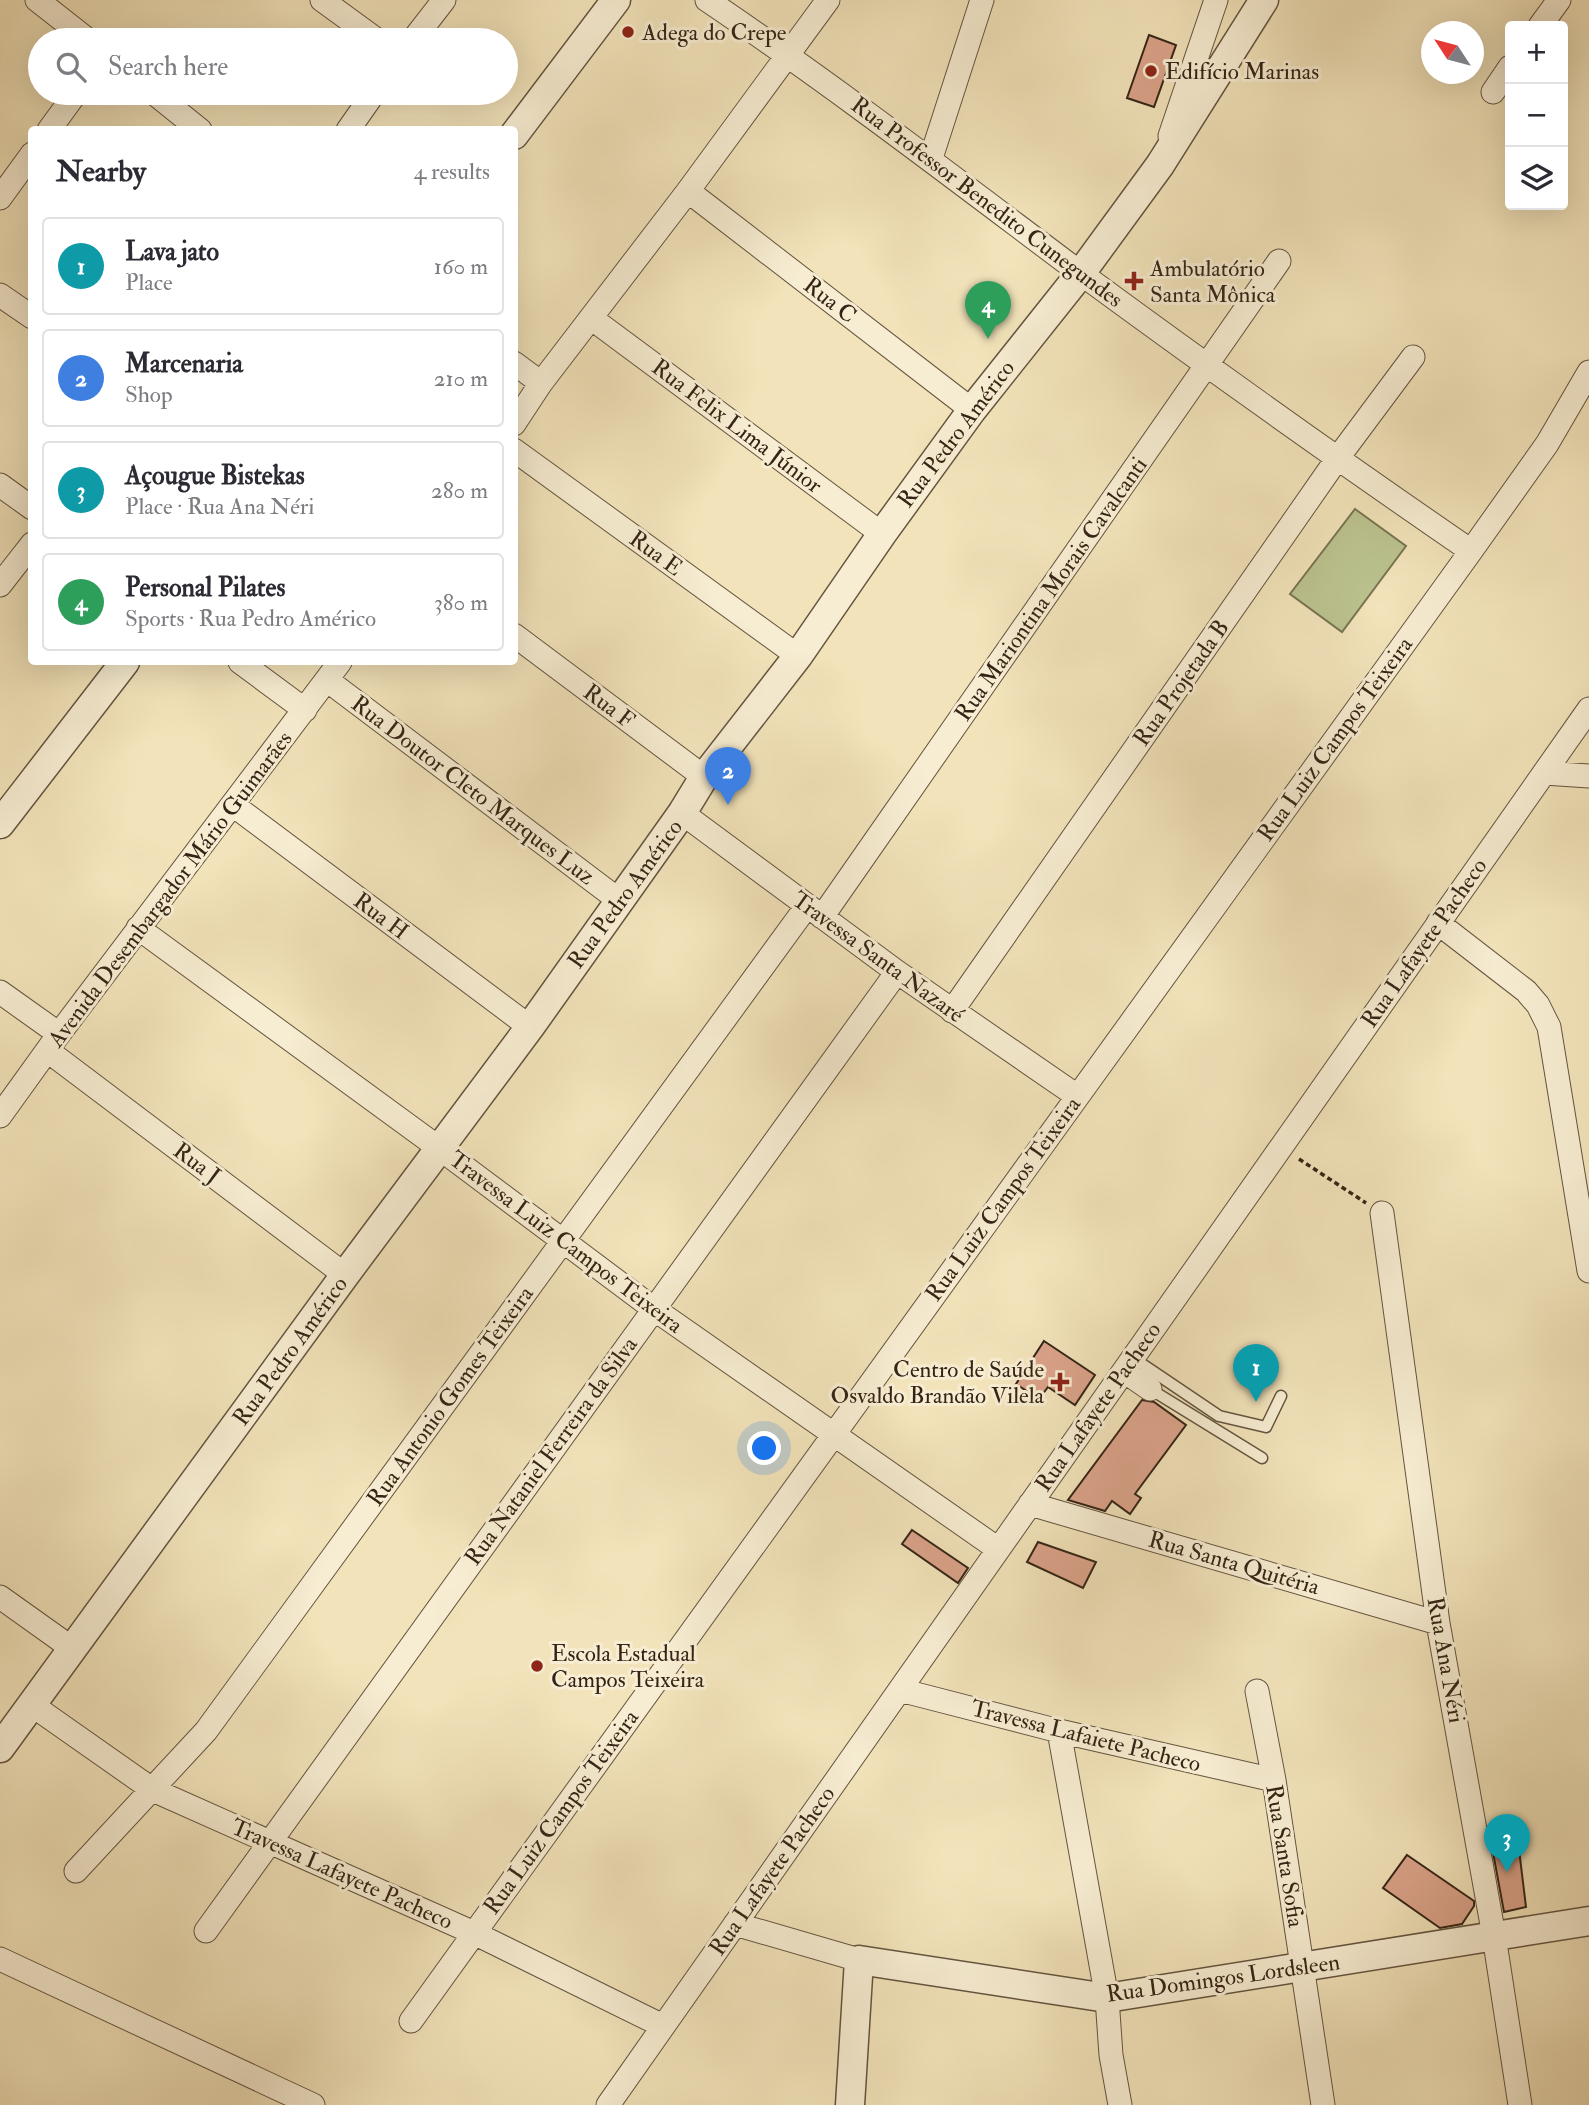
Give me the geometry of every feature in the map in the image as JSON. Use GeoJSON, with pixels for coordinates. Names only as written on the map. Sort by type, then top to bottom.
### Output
{"type":"FeatureCollection","features":[{"type":"Feature","properties":{"kind":"street"},"geometry":{"type":"LineString","coordinates":[[37,0],[73,28]]}},
{"type":"Feature","properties":{"kind":"street"},"geometry":{"type":"LineString","coordinates":[[322,0],[360,28]]}},
{"type":"Feature","properties":{"kind":"street"},"geometry":{"type":"LineString","coordinates":[[422,28],[444,0]]}},
{"type":"Feature","properties":{"kind":"street"},"geometry":{"type":"LineString","coordinates":[[518,130],[616,0]]}},
{"type":"Feature","properties":{"kind":"street","name":"Rua Professor Benedito Cunegundes"},"geometry":{"type":"LineString","coordinates":[[707,0],[789,55],[931,158],[1207,366],[1336,459],[1471,551]]}},
{"type":"Feature","properties":{"kind":"street"},"geometry":{"type":"LineString","coordinates":[[518,418],[541,383],[688,191],[828,0]]}},
{"type":"Feature","properties":{"kind":"street"},"geometry":{"type":"LineString","coordinates":[[931,158],[982,0]]}},
{"type":"Feature","properties":{"kind":"street"},"geometry":{"type":"LineString","coordinates":[[1160,165],[1216,0]]}},
{"type":"Feature","properties":{"kind":"street","name":"Rua Pedro Américo"},"geometry":{"type":"LineString","coordinates":[[0,1748],[345,1275],[530,1027],[682,813],[704,777],[798,656],[972,410],[1081,273],[1160,165],[1264,0]]}},
{"type":"Feature","properties":{"kind":"street"},"geometry":{"type":"LineString","coordinates":[[1544,21],[1559,0]]}},
{"type":"Feature","properties":{"kind":"street"},"geometry":{"type":"LineString","coordinates":[[1493,92],[1505,75]]}},
{"type":"Feature","properties":{"kind":"street"},"geometry":{"type":"LineString","coordinates":[[52,126],[67,105]]}},
{"type":"Feature","properties":{"kind":"street"},"geometry":{"type":"LineString","coordinates":[[169,105],[195,126]]}},
{"type":"Feature","properties":{"kind":"street"},"geometry":{"type":"LineString","coordinates":[[351,126],[366,105]]}},
{"type":"Feature","properties":{"kind":"street"},"geometry":{"type":"LineString","coordinates":[[0,198],[28,160]]}},
{"type":"Feature","properties":{"kind":"street","name":"Rua C"},"geometry":{"type":"LineString","coordinates":[[688,191],[972,410]]}},
{"type":"Feature","properties":{"kind":"street","name":"Rua Mariontina Morais Cavalcanti"},"geometry":{"type":"LineString","coordinates":[[814,911],[1207,366],[1279,261]]}},
{"type":"Feature","properties":{"kind":"street"},"geometry":{"type":"LineString","coordinates":[[0,295],[28,314]]}},
{"type":"Feature","properties":{"kind":"street","name":"Rua Felix Lima Júnior"},"geometry":{"type":"LineString","coordinates":[[592,318],[882,534]]}},
{"type":"Feature","properties":{"kind":"street","name":"Rua Projetada B"},"geometry":{"type":"LineString","coordinates":[[952,1011],[1336,459],[1413,356]]}},
{"type":"Feature","properties":{"kind":"street"},"geometry":{"type":"LineString","coordinates":[[518,366],[541,383]]}},
{"type":"Feature","properties":{"kind":"street","name":"Rua Luiz Campos Teixeira"},"geometry":{"type":"LineString","coordinates":[[411,2021],[1471,551],[1547,444],[1589,372]]}},
{"type":"Feature","properties":{"kind":"street","name":"Rua E"},"geometry":{"type":"LineString","coordinates":[[518,453],[798,656]]}},
{"type":"Feature","properties":{"kind":"street"},"geometry":{"type":"LineString","coordinates":[[0,485],[28,505]]}},
{"type":"Feature","properties":{"kind":"street"},"geometry":{"type":"LineString","coordinates":[[0,585],[28,549]]}},
{"type":"Feature","properties":{"kind":"street","name":"Rua F"},"geometry":{"type":"LineString","coordinates":[[518,638],[704,777]]}},
{"type":"Feature","properties":{"kind":"street"},"geometry":{"type":"LineString","coordinates":[[0,824],[123,665]]}},
{"type":"Feature","properties":{"kind":"street"},"geometry":{"type":"LineString","coordinates":[[244,665],[305,710]]}},
{"type":"Feature","properties":{"kind":"street","name":"Avenida Desembargador Mário Guimarães"},"geometry":{"type":"LineString","coordinates":[[0,1116],[138,928],[334,671]]}},
{"type":"Feature","properties":{"kind":"street","name":"Rua Doutor Cleto Marques Luz"},"geometry":{"type":"LineString","coordinates":[[334,671],[620,901]]}},
{"type":"Feature","properties":{"kind":"street","name":"Rua Lafayete Pacheco"},"geometry":{"type":"LineString","coordinates":[[608,2105],[1589,709]]}},
{"type":"Feature","properties":{"kind":"street"},"geometry":{"type":"LineString","coordinates":[[1544,773],[1589,776]]}},
{"type":"Feature","properties":{"kind":"street","name":"Rua H"},"geometry":{"type":"LineString","coordinates":[[233,805],[530,1027]]}},
{"type":"Feature","properties":{"kind":"street","name":"Travessa Santa Nazaré"},"geometry":{"type":"LineString","coordinates":[[682,813],[897,972],[1077,1096]]}},
{"type":"Feature","properties":{"kind":"street","name":"Rua Antonio Gomes Teixeira"},"geometry":{"type":"LineString","coordinates":[[76,1871],[206,1731],[562,1242],[814,911]]}},
{"type":"Feature","properties":{"kind":"street"},"geometry":{"type":"LineString","coordinates":[[1438,923],[1525,991],[1538,1005],[1549,1027],[1589,1271]]}},
{"type":"Feature","properties":{"kind":"street","name":"Travessa Luiz Campos Teixeira"},"geometry":{"type":"LineString","coordinates":[[138,928],[654,1309],[998,1549]]}},
{"type":"Feature","properties":{"kind":"street","name":"Rua Nataniel Ferreira da Silva"},"geometry":{"type":"LineString","coordinates":[[206,1931],[897,972]]}},
{"type":"Feature","properties":{"kind":"street","name":"Rua J"},"geometry":{"type":"LineString","coordinates":[[0,992],[53,1042],[345,1275]]}},
{"type":"Feature","properties":{"kind":"street","name":"Rua Ana Néri"},"geometry":{"type":"LineString","coordinates":[[1382,1213],[1438,1623],[1494,1936],[1520,2105]]}},
{"type":"Feature","properties":{"kind":"street"},"geometry":{"type":"LineString","coordinates":[[1128,1364],[1150,1389]]}},
{"type":"Feature","properties":{"kind":"street","name":"Rua Santa Quitéria"},"geometry":{"type":"LineString","coordinates":[[1030,1504],[1438,1623]]}},
{"type":"Feature","properties":{"kind":"street"},"geometry":{"type":"LineString","coordinates":[[0,1597],[73,1649]]}},
{"type":"Feature","properties":{"kind":"street","name":"Travessa Lafaiete Pacheco"},"geometry":{"type":"LineString","coordinates":[[900,1690],[1059,1731],[1273,1780]]}},
{"type":"Feature","properties":{"kind":"street","name":"Rua Santa Sofia"},"geometry":{"type":"LineString","coordinates":[[1256,1691],[1273,1780],[1323,2105]]}},
{"type":"Feature","properties":{"kind":"street","name":"Travessa Lafayete Pacheco"},"geometry":{"type":"LineString","coordinates":[[32,1705],[153,1790],[474,1933],[663,2026]]}},
{"type":"Feature","properties":{"kind":"street"},"geometry":{"type":"LineString","coordinates":[[1059,1731],[1107,1998],[1111,2055],[1120,2105]]}},
{"type":"Feature","properties":{"kind":"street","name":"Rua Domingos Lordsleen"},"geometry":{"type":"LineString","coordinates":[[735,1924],[859,1959],[1107,1998],[1589,1921]]}},
{"type":"Feature","properties":{"kind":"street"},"geometry":{"type":"LineString","coordinates":[[0,1959],[313,2105]]}},
{"type":"Feature","properties":{"kind":"street"},"geometry":{"type":"LineString","coordinates":[[850,2105],[859,1959]]}},
{"type":"Feature","properties":{"kind":"lane"},"geometry":{"type":"LineString","coordinates":[[1128,1364],[1219,1416],[1266,1427],[1280,1396]]}},
{"type":"Feature","properties":{"kind":"lane"},"geometry":{"type":"LineString","coordinates":[[1150,1389],[1262,1458]]}},
{"type":"Feature","properties":{"kind":"path"},"geometry":{"type":"LineString","coordinates":[[1281,1147],[1382,1213]]}},
{"type":"Feature","properties":{"kind":"green space"},"geometry":{"type":"Polygon","coordinates":[[[1355,509],[1406,546],[1342,632],[1290,594],[1355,509]]]}},
{"type":"Feature","properties":{"kind":"building","name":"Edifício Marinas"},"geometry":{"type":"Polygon","coordinates":[[[1149,35],[1176,45],[1154,107],[1127,98],[1149,35]]]}},
{"type":"Feature","properties":{"kind":"building"},"geometry":{"type":"Polygon","coordinates":[[[1044,1341],[1095,1375],[1075,1405],[1048,1387],[1039,1399],[1016,1384],[1044,1341]]]}},
{"type":"Feature","properties":{"kind":"building"},"geometry":{"type":"Polygon","coordinates":[[[1142,1400],[1154,1402],[1186,1425],[1135,1494],[1141,1498],[1130,1514],[1112,1501],[1105,1511],[1068,1500],[1142,1400]]]}},
{"type":"Feature","properties":{"kind":"building"},"geometry":{"type":"Polygon","coordinates":[[[912,1530],[968,1568],[958,1583],[902,1544],[912,1530]]]}},
{"type":"Feature","properties":{"kind":"building"},"geometry":{"type":"Polygon","coordinates":[[[1038,1542],[1096,1562],[1083,1588],[1027,1562],[1038,1542]]]}},
{"type":"Feature","properties":{"kind":"building"},"geometry":{"type":"Polygon","coordinates":[[[1517,1833],[1526,1907],[1504,1912],[1490,1836],[1517,1833]]]}},
{"type":"Feature","properties":{"kind":"building"},"geometry":{"type":"Polygon","coordinates":[[[1407,1855],[1474,1901],[1474,1906],[1462,1924],[1440,1928],[1383,1888],[1407,1855]]]}},
{"type":"Feature","properties":{"kind":"place","name":"Adega do Crepe"},"geometry":{"type":"Point","coordinates":[628,32]}},
{"type":"Feature","properties":{"kind":"place","name":"Edifício Marinas"},"geometry":{"type":"Point","coordinates":[1151,71]}},
{"type":"Feature","properties":{"kind":"place","name":"Ambulatório Santa Mônica"},"geometry":{"type":"Point","coordinates":[1134,281]}},
{"type":"Feature","properties":{"kind":"place","name":"Personal Pilates"},"geometry":{"type":"Point","coordinates":[988,339]}},
{"type":"Feature","properties":{"kind":"place","name":"Marcenaria"},"geometry":{"type":"Point","coordinates":[728,805]}},
{"type":"Feature","properties":{"kind":"place","name":"Centro de Saúde Osvaldo Brandão Vilela"},"geometry":{"type":"Point","coordinates":[1060,1382]}},
{"type":"Feature","properties":{"kind":"place","name":"Lava jato"},"geometry":{"type":"Point","coordinates":[1256,1402]}},
{"type":"Feature","properties":{"kind":"place","name":"Escola Estadual Campos Teixeira"},"geometry":{"type":"Point","coordinates":[537,1666]}},
{"type":"Feature","properties":{"kind":"place","name":"Açougue Bistekas"},"geometry":{"type":"Point","coordinates":[1507,1872]}}]}
